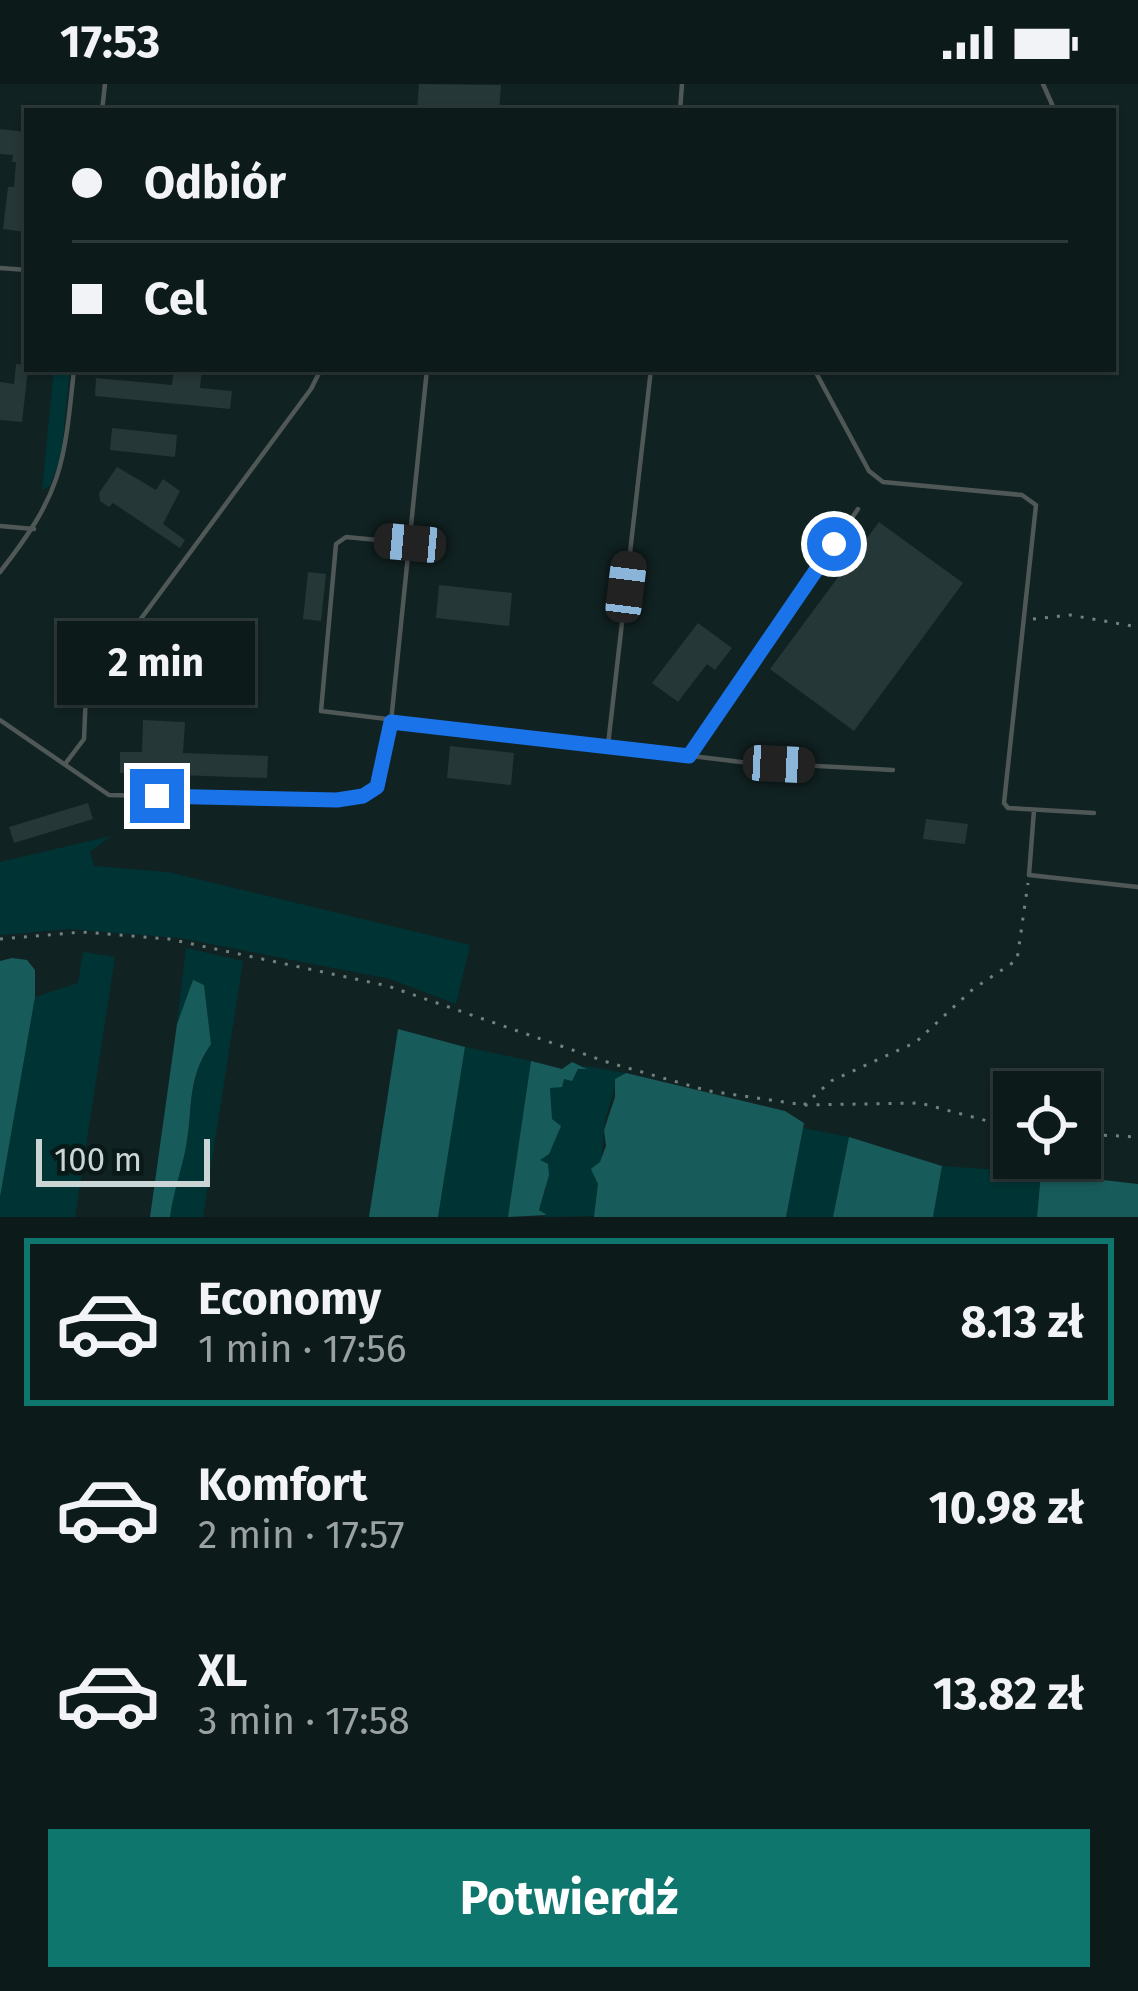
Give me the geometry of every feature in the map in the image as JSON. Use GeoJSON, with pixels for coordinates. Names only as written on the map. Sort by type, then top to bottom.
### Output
{"type":"FeatureCollection","features":[{"type":"Feature","properties":{"kind":"lane"},"geometry":{"type":"LineString","coordinates":[[0,572],[34,529],[62,469],[74,372]]}},
{"type":"Feature","properties":{"kind":"lane"},"geometry":{"type":"LineString","coordinates":[[65,764],[83,742],[86,693],[319,372]]}},
{"type":"Feature","properties":{"kind":"lane"},"geometry":{"type":"LineString","coordinates":[[0,720],[109,795],[337,800],[363,796],[377,787],[391,722],[427,372]]}},
{"type":"Feature","properties":{"kind":"lane"},"geometry":{"type":"LineString","coordinates":[[608,747],[651,372]]}},
{"type":"Feature","properties":{"kind":"lane"},"geometry":{"type":"LineString","coordinates":[[816,372],[869,471],[883,482],[1022,495],[1036,505],[1004,803],[1008,808],[1094,813]]}},
{"type":"Feature","properties":{"kind":"lane"},"geometry":{"type":"LineString","coordinates":[[689,756],[858,508]]}},
{"type":"Feature","properties":{"kind":"lane"},"geometry":{"type":"LineString","coordinates":[[0,526],[34,529]]}},
{"type":"Feature","properties":{"kind":"lane"},"geometry":{"type":"LineString","coordinates":[[410,543],[346,537],[336,544],[321,711],[689,756],[893,770]]}},
{"type":"Feature","properties":{"kind":"lane"},"geometry":{"type":"LineString","coordinates":[[1034,810],[1029,875],[1138,887]]}},
{"type":"Feature","properties":{"kind":"path"},"geometry":{"type":"LineString","coordinates":[[1024,620],[1070,615],[1138,627]]}},
{"type":"Feature","properties":{"kind":"path"},"geometry":{"type":"LineString","coordinates":[[804,1105],[831,1081],[916,1042],[974,989],[1017,960],[1029,875]]}},
{"type":"Feature","properties":{"kind":"path"},"geometry":{"type":"LineString","coordinates":[[0,938],[82,932],[169,939],[388,986],[610,1063],[710,1091],[804,1105],[920,1103],[993,1122]]}},
{"type":"Feature","properties":{"kind":"path"},"geometry":{"type":"LineString","coordinates":[[1101,1135],[1138,1137]]}},
{"type":"Feature","properties":{"kind":"shaded area"},"geometry":{"type":"Polygon","coordinates":[[[54,372],[70,372],[61,456],[50,486],[42,490],[54,372]]]}},
{"type":"Feature","properties":{"kind":"shaded area"},"geometry":{"type":"Polygon","coordinates":[[[111,836],[90,852],[94,866],[168,872],[470,945],[456,1004],[390,979],[180,938],[70,929],[0,935],[0,862],[111,836]]]}},
{"type":"Feature","properties":{"kind":"shaded area"},"geometry":{"type":"Polygon","coordinates":[[[186,948],[243,961],[203,1217],[170,1217],[194,1084],[211,1044],[204,985],[193,981],[177,1024],[186,948]]]}},
{"type":"Feature","properties":{"kind":"shaded area"},"geometry":{"type":"Polygon","coordinates":[[[83,952],[115,957],[75,1217],[0,1217],[35,997],[78,983],[83,952]]]}},
{"type":"Feature","properties":{"kind":"shaded area"},"geometry":{"type":"Polygon","coordinates":[[[27,960],[35,970],[35,997],[0,1197],[0,961],[27,960]]]}},
{"type":"Feature","properties":{"kind":"shaded area"},"geometry":{"type":"Polygon","coordinates":[[[193,980],[204,985],[211,1044],[197,1071],[170,1217],[150,1217],[177,1024],[193,980]]]}},
{"type":"Feature","properties":{"kind":"shaded area"},"geometry":{"type":"Polygon","coordinates":[[[398,1029],[465,1047],[438,1217],[369,1217],[398,1029]]]}},
{"type":"Feature","properties":{"kind":"shaded area"},"geometry":{"type":"Polygon","coordinates":[[[465,1047],[531,1061],[508,1217],[438,1217],[465,1047]]]}},
{"type":"Feature","properties":{"kind":"shaded area"},"geometry":{"type":"Polygon","coordinates":[[[531,1061],[562,1069],[572,1062],[587,1069],[578,1069],[572,1081],[564,1079],[562,1087],[550,1088],[552,1119],[561,1126],[549,1154],[540,1160],[548,1164],[539,1210],[547,1215],[508,1217],[531,1061]]]}},
{"type":"Feature","properties":{"kind":"shaded area"},"geometry":{"type":"Polygon","coordinates":[[[585,1066],[626,1073],[615,1079],[605,1121],[595,1216],[544,1217],[547,1215],[538,1211],[546,1189],[539,1160],[552,1119],[550,1088],[585,1066]]]}},
{"type":"Feature","properties":{"kind":"shaded area"},"geometry":{"type":"Polygon","coordinates":[[[626,1073],[785,1111],[804,1123],[786,1217],[594,1217],[598,1184],[591,1169],[600,1162],[606,1146],[604,1130],[615,1097],[615,1079],[626,1073]]]}},
{"type":"Feature","properties":{"kind":"shaded area"},"geometry":{"type":"Polygon","coordinates":[[[803,1128],[849,1137],[833,1217],[786,1217],[803,1128]]]}},
{"type":"Feature","properties":{"kind":"shaded area"},"geometry":{"type":"Polygon","coordinates":[[[849,1137],[942,1166],[933,1217],[833,1217],[849,1137]]]}},
{"type":"Feature","properties":{"kind":"shaded area"},"geometry":{"type":"Polygon","coordinates":[[[942,1166],[993,1170],[993,1179],[1040,1179],[1037,1217],[933,1217],[942,1166]]]}},
{"type":"Feature","properties":{"kind":"shaded area"},"geometry":{"type":"Polygon","coordinates":[[[1040,1179],[1138,1184],[1138,1217],[1037,1217],[1040,1179]]]}},
{"type":"Feature","properties":{"kind":"building"},"geometry":{"type":"Polygon","coordinates":[[[419,84],[501,85],[499,108],[417,108],[419,84]]]}},
{"type":"Feature","properties":{"kind":"building"},"geometry":{"type":"Polygon","coordinates":[[[0,129],[24,132],[24,232],[3,229],[16,162],[12,162],[13,155],[0,154],[0,129]]]}},
{"type":"Feature","properties":{"kind":"building"},"geometry":{"type":"Polygon","coordinates":[[[16,364],[24,365],[28,372],[22,422],[0,420],[0,382],[14,384],[16,364]]]}},
{"type":"Feature","properties":{"kind":"building"},"geometry":{"type":"Polygon","coordinates":[[[174,372],[202,372],[200,388],[232,391],[230,409],[95,396],[96,378],[172,385],[174,372]]]}},
{"type":"Feature","properties":{"kind":"building"},"geometry":{"type":"Polygon","coordinates":[[[112,428],[177,435],[175,457],[110,450],[112,428]]]}},
{"type":"Feature","properties":{"kind":"building"},"geometry":{"type":"Polygon","coordinates":[[[117,467],[156,490],[163,479],[180,491],[163,524],[185,540],[180,548],[113,503],[109,507],[100,501],[99,493],[117,467]]]}},
{"type":"Feature","properties":{"kind":"building"},"geometry":{"type":"Polygon","coordinates":[[[879,522],[963,583],[854,731],[770,669],[879,522]]]}},
{"type":"Feature","properties":{"kind":"building"},"geometry":{"type":"Polygon","coordinates":[[[308,572],[326,574],[321,621],[303,619],[308,572]]]}},
{"type":"Feature","properties":{"kind":"building"},"geometry":{"type":"Polygon","coordinates":[[[439,585],[512,593],[509,626],[436,618],[439,585]]]}},
{"type":"Feature","properties":{"kind":"building"},"geometry":{"type":"Polygon","coordinates":[[[698,623],[732,648],[715,670],[707,664],[678,702],[652,683],[698,623]]]}},
{"type":"Feature","properties":{"kind":"building"},"geometry":{"type":"Polygon","coordinates":[[[143,720],[185,722],[183,753],[268,756],[267,778],[120,773],[120,752],[142,752],[143,720]]]}},
{"type":"Feature","properties":{"kind":"building"},"geometry":{"type":"Polygon","coordinates":[[[450,746],[514,753],[511,785],[447,778],[450,746]]]}},
{"type":"Feature","properties":{"kind":"building"},"geometry":{"type":"Polygon","coordinates":[[[88,803],[93,819],[14,843],[9,827],[88,803]]]}},
{"type":"Feature","properties":{"kind":"building"},"geometry":{"type":"Polygon","coordinates":[[[926,819],[968,824],[965,844],[923,839],[926,819]]]}},
{"type":"Feature","properties":{"kind":"route"},"geometry":{"type":"LineString","coordinates":[[157,796],[337,800],[363,796],[377,787],[391,722],[689,756],[834,544]]}}]}
